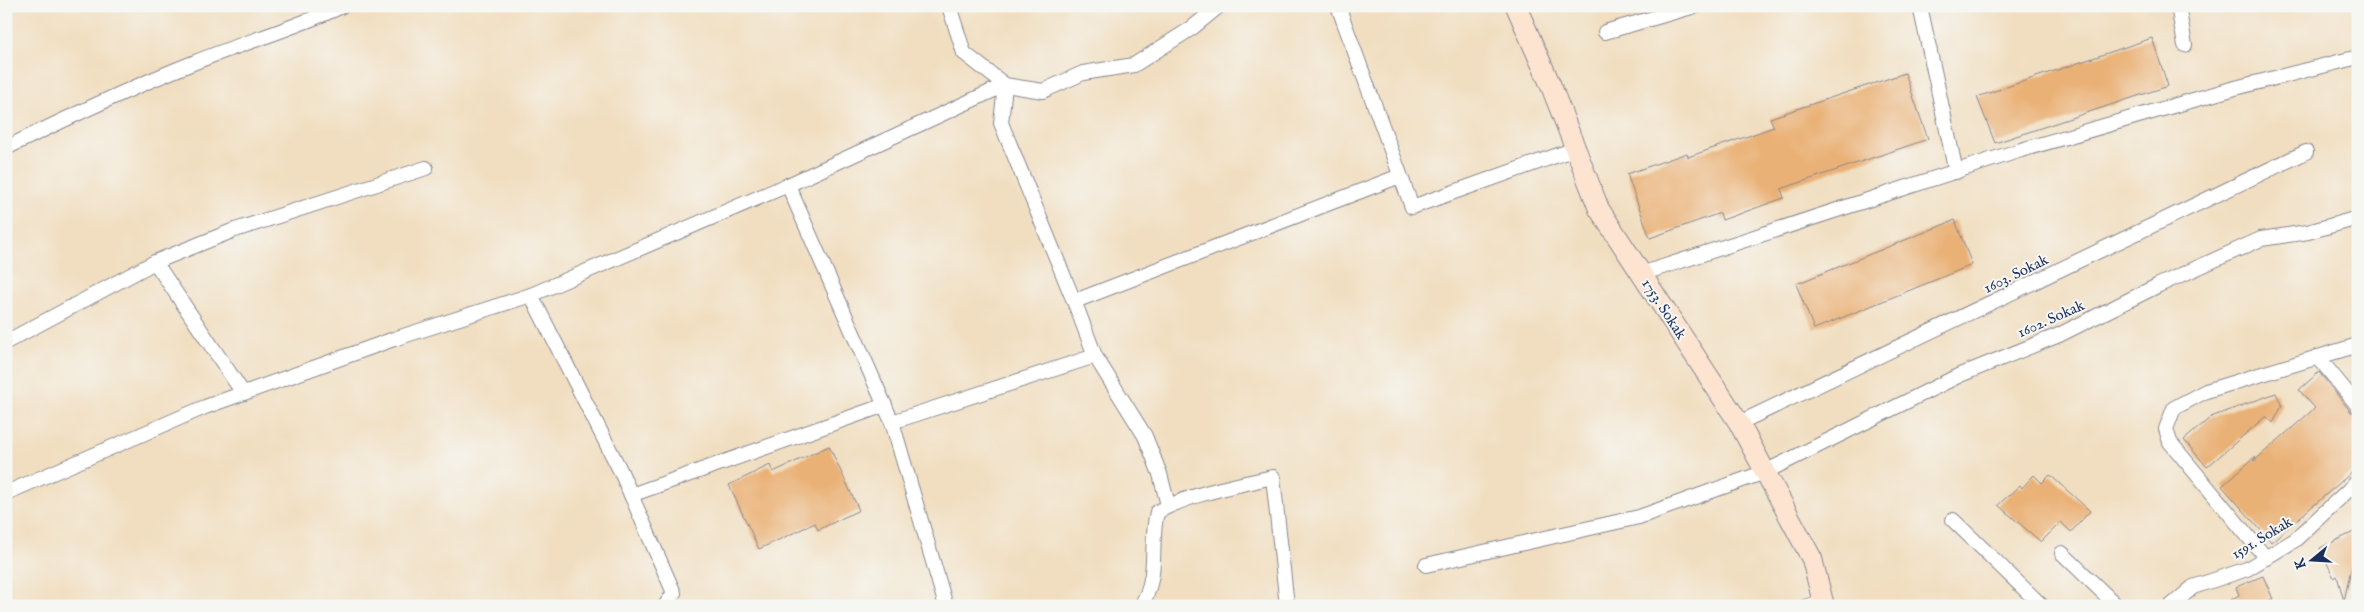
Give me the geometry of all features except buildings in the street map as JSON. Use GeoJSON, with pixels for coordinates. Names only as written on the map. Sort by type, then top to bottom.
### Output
{"type":"FeatureCollection","features":[{"type":"Feature","properties":{"kind":"street"},"geometry":{"type":"LineString","coordinates":[[6,148],[74,114],[193,62],[307,22],[342,6]]}},
{"type":"Feature","properties":{"kind":"street"},"geometry":{"type":"LineString","coordinates":[[949,6],[964,53],[1005,85],[1043,90],[1083,73],[1134,65],[1192,28],[1219,6]]}},
{"type":"Feature","properties":{"kind":"street"},"geometry":{"type":"LineString","coordinates":[[1338,6],[1412,207],[1575,149]]}},
{"type":"Feature","properties":{"kind":"street","name":"1753. Sokak"},"geometry":{"type":"LineString","coordinates":[[1516,6],[1551,86],[1599,209],[1739,423],[1812,559],[1818,605]]}},
{"type":"Feature","properties":{"kind":"street"},"geometry":{"type":"LineString","coordinates":[[1605,32],[1695,6]]}},
{"type":"Feature","properties":{"kind":"street"},"geometry":{"type":"LineString","coordinates":[[1920,6],[1956,172]]}},
{"type":"Feature","properties":{"kind":"street"},"geometry":{"type":"LineString","coordinates":[[2178,6],[2186,46]]}},
{"type":"Feature","properties":{"kind":"street"},"geometry":{"type":"LineString","coordinates":[[1641,274],[2021,150],[2235,88],[2358,56]]}},
{"type":"Feature","properties":{"kind":"street"},"geometry":{"type":"LineString","coordinates":[[6,493],[205,407],[394,339],[531,295],[788,186],[1005,85]]}},
{"type":"Feature","properties":{"kind":"street"},"geometry":{"type":"LineString","coordinates":[[1005,85],[1000,123],[1095,356],[1145,436],[1160,474],[1168,506]]}},
{"type":"Feature","properties":{"kind":"street","name":"1603. Sokak"},"geometry":{"type":"LineString","coordinates":[[1739,423],[2306,152]]}},
{"type":"Feature","properties":{"kind":"street"},"geometry":{"type":"LineString","coordinates":[[6,342],[155,262],[232,232],[426,168]]}},
{"type":"Feature","properties":{"kind":"street"},"geometry":{"type":"LineString","coordinates":[[1074,301],[1400,176]]}},
{"type":"Feature","properties":{"kind":"street"},"geometry":{"type":"LineString","coordinates":[[788,186],[892,422],[946,606]]}},
{"type":"Feature","properties":{"kind":"street","name":"1602. Sokak"},"geometry":{"type":"LineString","coordinates":[[1426,565],[1639,517],[1765,472],[1960,375],[2060,335],[2159,285],[2261,238],[2308,232],[2358,218]]}},
{"type":"Feature","properties":{"kind":"street"},"geometry":{"type":"LineString","coordinates":[[155,262],[244,393]]}},
{"type":"Feature","properties":{"kind":"street"},"geometry":{"type":"LineString","coordinates":[[531,295],[631,495],[674,593],[665,606]]}},
{"type":"Feature","properties":{"kind":"street"},"geometry":{"type":"LineString","coordinates":[[2266,558],[2170,442],[2166,430],[2174,408],[2206,391],[2358,345]]}},
{"type":"Feature","properties":{"kind":"street"},"geometry":{"type":"LineString","coordinates":[[892,422],[1095,356]]}},
{"type":"Feature","properties":{"kind":"street"},"geometry":{"type":"LineString","coordinates":[[2318,357],[2358,406]]}},
{"type":"Feature","properties":{"kind":"street"},"geometry":{"type":"LineString","coordinates":[[631,495],[885,406]]}},
{"type":"Feature","properties":{"kind":"street"},"geometry":{"type":"LineString","coordinates":[[1141,606],[1150,591],[1154,552],[1153,527],[1157,512],[1168,506],[1215,491],[1273,477],[1287,606]]}},
{"type":"Feature","properties":{"kind":"street","name":"1591. Sokak"},"geometry":{"type":"LineString","coordinates":[[2171,606],[2193,586],[2247,569],[2295,540],[2358,481]]}},
{"type":"Feature","properties":{"kind":"street"},"geometry":{"type":"LineString","coordinates":[[1953,520],[2042,606]]}},
{"type":"Feature","properties":{"kind":"street"},"geometry":{"type":"LineString","coordinates":[[2062,553],[2117,606]]}}]}
